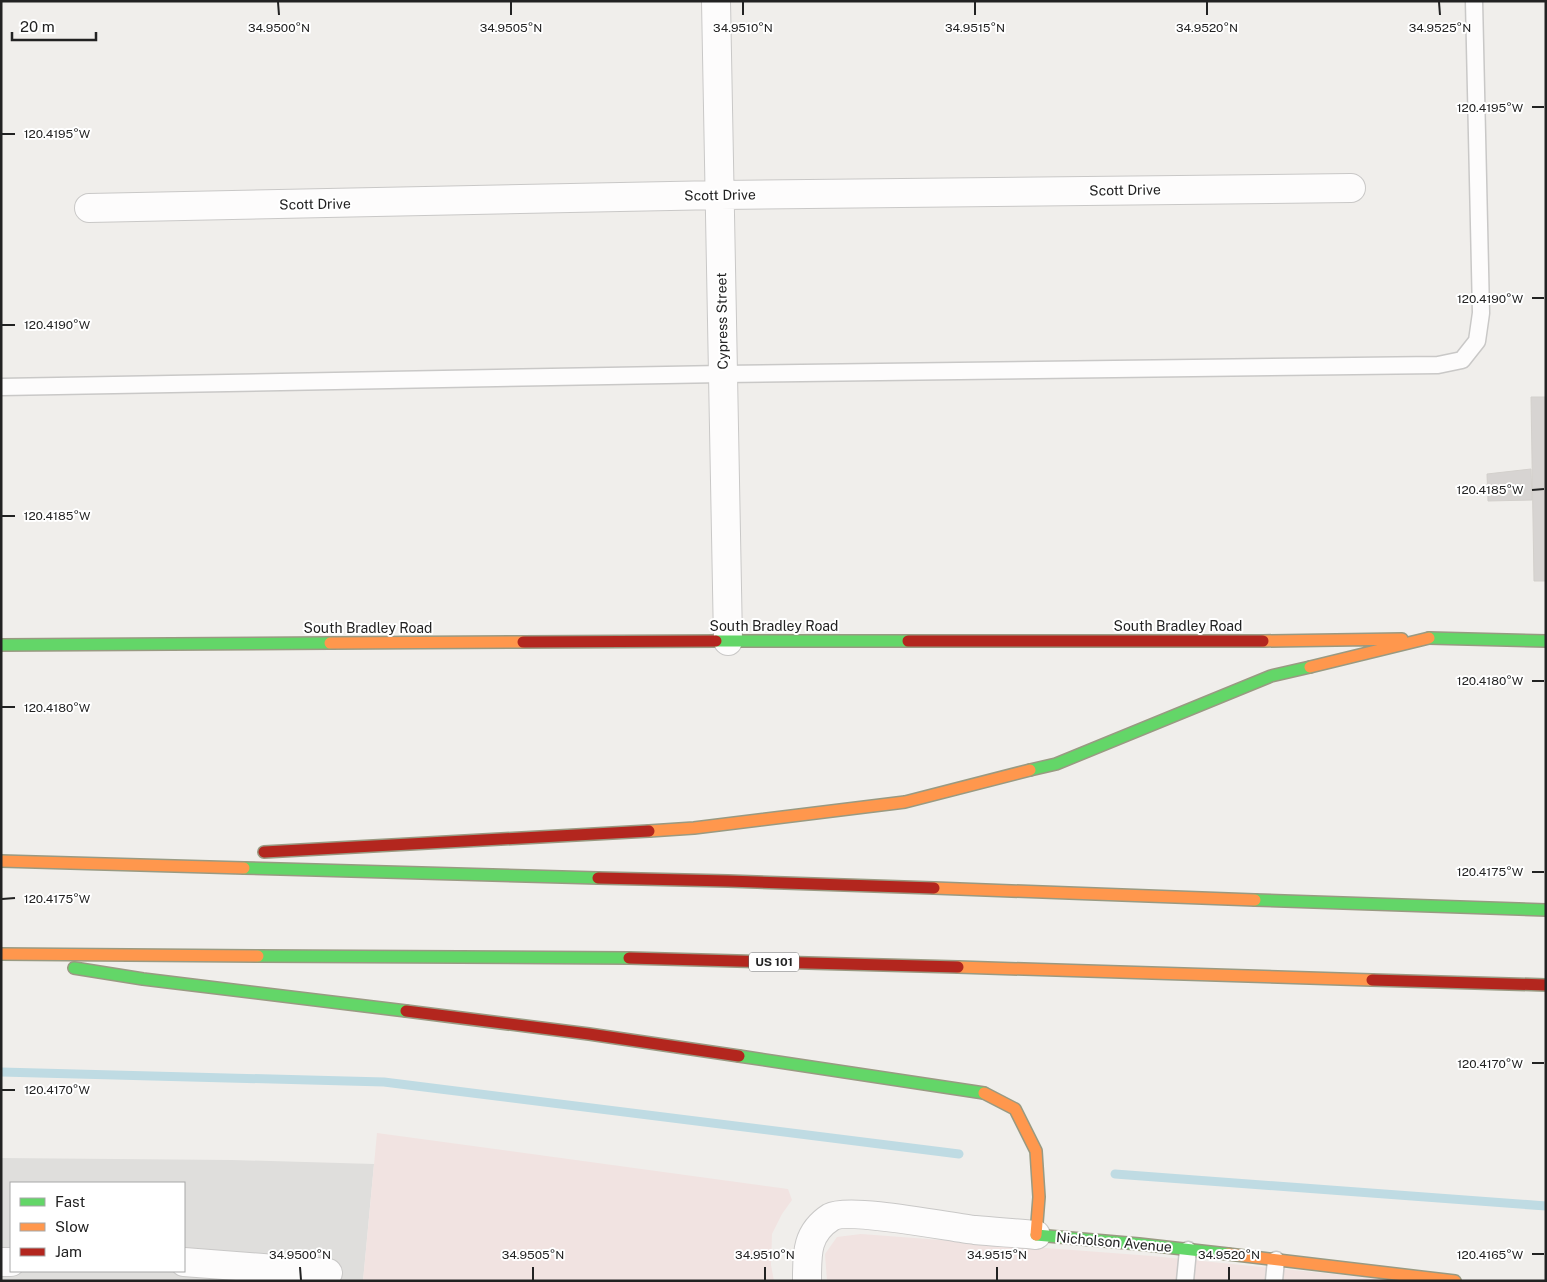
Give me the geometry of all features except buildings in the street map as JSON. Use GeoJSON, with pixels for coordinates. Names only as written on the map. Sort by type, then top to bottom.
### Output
{"type":"FeatureCollection","features":[{"type":"Feature","properties":{"kind":"main road","name":"South Bradley Road"},"geometry":{"type":"LineString","coordinates":[[1,645],[728,641],[1184,642],[1429,638],[1546,641]]}},
{"type":"Feature","properties":{"kind":"main road"},"geometry":{"type":"LineString","coordinates":[[248,853],[694,828],[905,802],[1056,764],[1271,676],[1429,638]]}},
{"type":"Feature","properties":{"kind":"main road"},"geometry":{"type":"LineString","coordinates":[[65,862],[210,855]]}},
{"type":"Feature","properties":{"kind":"main road"},"geometry":{"type":"LineString","coordinates":[[1,861],[728,881],[1546,910]]}},
{"type":"Feature","properties":{"kind":"main road"},"geometry":{"type":"LineString","coordinates":[[1,955],[143,979],[589,1034],[984,1093],[1015,1109],[1036,1151],[1040,1197],[1036,1235]]}},
{"type":"Feature","properties":{"kind":"main road","name":"US 101"},"geometry":{"type":"LineString","coordinates":[[1,955],[645,958],[1546,985]]}},
{"type":"Feature","properties":{"kind":"main road","name":"Nicholson Avenue"},"geometry":{"type":"LineString","coordinates":[[1036,1235],[1276,1260],[1408,1278],[1455,1281]]}},
{"type":"Feature","properties":{"kind":"street","name":"Cypress Street"},"geometry":{"type":"LineString","coordinates":[[716,1],[728,641]]}},
{"type":"Feature","properties":{"kind":"street","name":"Scott Drive"},"geometry":{"type":"LineString","coordinates":[[89,208],[720,195],[1351,188]]}},
{"type":"Feature","properties":{"kind":"street","name":"Nicholson Avenue"},"geometry":{"type":"LineString","coordinates":[[807,1281],[807,1256],[814,1230],[833,1216],[856,1213],[975,1230],[1036,1235]]}},
{"type":"Feature","properties":{"kind":"street"},"geometry":{"type":"LineString","coordinates":[[191,1268],[328,1273]]}},
{"type":"Feature","properties":{"kind":"lane"},"geometry":{"type":"LineString","coordinates":[[1,387],[723,374],[1438,365],[1462,360],[1477,341],[1481,313],[1474,1]]}},
{"type":"Feature","properties":{"kind":"lane"},"geometry":{"type":"LineString","coordinates":[[1185,1281],[1188,1250]]}},
{"type":"Feature","properties":{"kind":"lane"},"geometry":{"type":"LineString","coordinates":[[1274,1281],[1276,1260]]}},
{"type":"Feature","properties":{"kind":"shaded area"},"geometry":{"type":"Polygon","coordinates":[[[377,1133],[788,1189],[792,1200],[782,1214],[772,1234],[771,1265],[774,1281],[363,1281],[377,1133]]]}},
{"type":"Feature","properties":{"kind":"shaded area"},"geometry":{"type":"Polygon","coordinates":[[[1,1158],[232,1160],[374,1164],[363,1281],[1,1281],[1,1158]]]}},
{"type":"Feature","properties":{"kind":"shaded area"},"geometry":{"type":"Polygon","coordinates":[[[861,1234],[1152,1256],[1404,1281],[827,1281],[825,1254],[837,1237],[861,1234]]]}},
{"type":"Feature","properties":{"kind":"waterway"},"geometry":{"type":"LineString","coordinates":[[1,1072],[384,1082],[959,1154]]}},
{"type":"Feature","properties":{"kind":"waterway"},"geometry":{"type":"LineString","coordinates":[[1115,1174],[1546,1206]]}},
{"type":"Feature","properties":{"kind":"traffic: fast"},"geometry":{"type":"LineString","coordinates":[[1429,638],[1546,641]]}},
{"type":"Feature","properties":{"kind":"traffic: fast"},"geometry":{"type":"LineString","coordinates":[[716,641],[908,641]]}},
{"type":"Feature","properties":{"kind":"traffic: fast"},"geometry":{"type":"LineString","coordinates":[[1,645],[330,643]]}},
{"type":"Feature","properties":{"kind":"traffic: fast"},"geometry":{"type":"LineString","coordinates":[[1030,770],[1056,764],[1271,676],[1310,667]]}},
{"type":"Feature","properties":{"kind":"traffic: fast"},"geometry":{"type":"LineString","coordinates":[[244,868],[598,878]]}},
{"type":"Feature","properties":{"kind":"traffic: fast"},"geometry":{"type":"LineString","coordinates":[[1255,900],[1546,910]]}},
{"type":"Feature","properties":{"kind":"traffic: fast"},"geometry":{"type":"LineString","coordinates":[[258,956],[629,958]]}},
{"type":"Feature","properties":{"kind":"traffic: fast"},"geometry":{"type":"LineString","coordinates":[[74,968],[143,979],[406,1011]]}},
{"type":"Feature","properties":{"kind":"traffic: fast"},"geometry":{"type":"LineString","coordinates":[[739,1056],[984,1093]]}},
{"type":"Feature","properties":{"kind":"traffic: fast"},"geometry":{"type":"LineString","coordinates":[[1036,1235],[1228,1254]]}},
{"type":"Feature","properties":{"kind":"traffic: slow"},"geometry":{"type":"LineString","coordinates":[[1310,667],[1429,638]]}},
{"type":"Feature","properties":{"kind":"traffic: slow"},"geometry":{"type":"LineString","coordinates":[[1263,641],[1402,639]]}},
{"type":"Feature","properties":{"kind":"traffic: slow"},"geometry":{"type":"LineString","coordinates":[[330,643],[523,642]]}},
{"type":"Feature","properties":{"kind":"traffic: slow"},"geometry":{"type":"LineString","coordinates":[[649,831],[694,828],[905,802],[1030,770]]}},
{"type":"Feature","properties":{"kind":"traffic: slow"},"geometry":{"type":"LineString","coordinates":[[1,861],[244,868]]}},
{"type":"Feature","properties":{"kind":"traffic: slow"},"geometry":{"type":"LineString","coordinates":[[934,888],[1255,900]]}},
{"type":"Feature","properties":{"kind":"traffic: slow"},"geometry":{"type":"LineString","coordinates":[[1,954],[258,956]]}},
{"type":"Feature","properties":{"kind":"traffic: slow"},"geometry":{"type":"LineString","coordinates":[[958,967],[1372,980]]}},
{"type":"Feature","properties":{"kind":"traffic: slow"},"geometry":{"type":"LineString","coordinates":[[984,1093],[1015,1109],[1036,1151],[1039,1197],[1036,1235]]}},
{"type":"Feature","properties":{"kind":"traffic: slow"},"geometry":{"type":"LineString","coordinates":[[1228,1254],[1455,1281]]}},
{"type":"Feature","properties":{"kind":"traffic: jam"},"geometry":{"type":"LineString","coordinates":[[523,642],[716,641]]}},
{"type":"Feature","properties":{"kind":"traffic: jam"},"geometry":{"type":"LineString","coordinates":[[908,641],[1263,641]]}},
{"type":"Feature","properties":{"kind":"traffic: jam"},"geometry":{"type":"LineString","coordinates":[[264,852],[649,831]]}},
{"type":"Feature","properties":{"kind":"traffic: jam"},"geometry":{"type":"LineString","coordinates":[[598,878],[934,888]]}},
{"type":"Feature","properties":{"kind":"traffic: jam"},"geometry":{"type":"LineString","coordinates":[[629,958],[958,967]]}},
{"type":"Feature","properties":{"kind":"traffic: jam"},"geometry":{"type":"LineString","coordinates":[[1372,980],[1546,985]]}},
{"type":"Feature","properties":{"kind":"traffic: jam"},"geometry":{"type":"LineString","coordinates":[[406,1011],[589,1034],[739,1056]]}}]}
